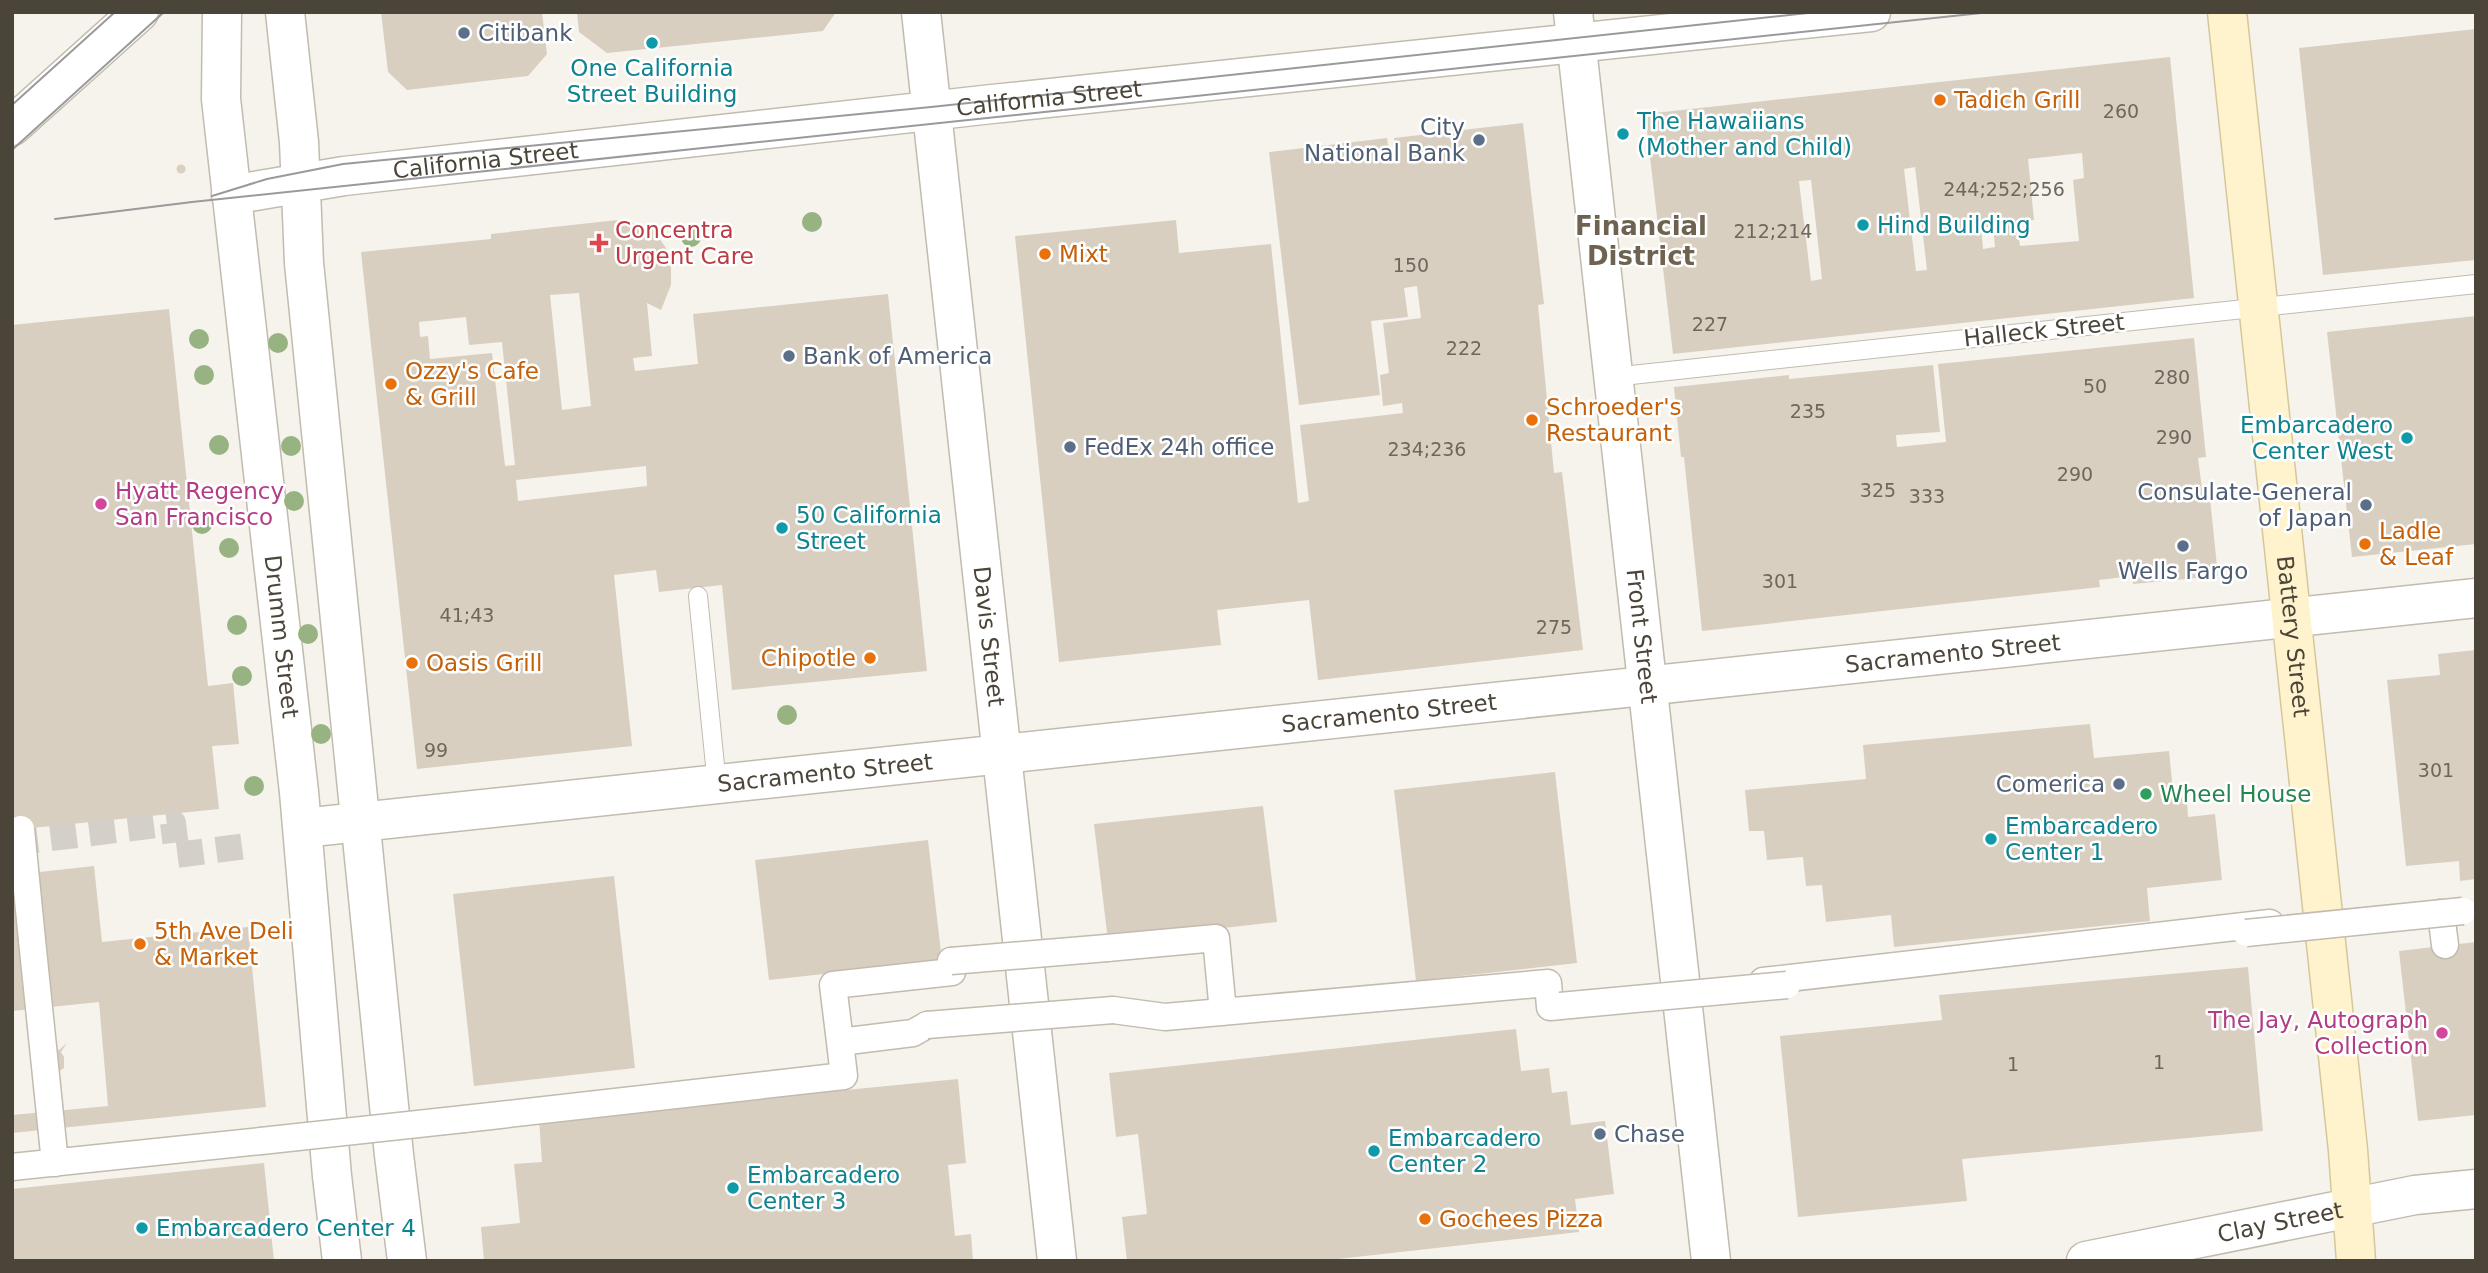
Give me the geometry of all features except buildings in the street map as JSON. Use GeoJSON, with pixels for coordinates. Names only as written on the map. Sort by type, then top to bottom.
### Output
{"type":"FeatureCollection","features":[{"type":"Feature","properties":{"kind":"main road","name":"Battery Street"},"geometry":{"type":"LineString","coordinates":[[2227,12],[2348,1150],[2356,1261]]}},
{"type":"Feature","properties":{"kind":"street"},"geometry":{"type":"LineString","coordinates":[[12,126],[139,12]]}},
{"type":"Feature","properties":{"kind":"street","name":"Drumm Street"},"geometry":{"type":"LineString","coordinates":[[222,12],[221,99],[303,828],[332,1176],[342,1261]]}},
{"type":"Feature","properties":{"kind":"street"},"geometry":{"type":"LineString","coordinates":[[285,12],[302,183],[303,253],[407,1261]]}},
{"type":"Feature","properties":{"kind":"street","name":"Davis Street"},"geometry":{"type":"LineString","coordinates":[[921,12],[1057,1261]]}},
{"type":"Feature","properties":{"kind":"street","name":"California Street"},"geometry":{"type":"LineString","coordinates":[[231,195],[372,173],[932,112],[1575,28],[1871,12]]}},
{"type":"Feature","properties":{"kind":"street","name":"Front Street"},"geometry":{"type":"LineString","coordinates":[[1575,28],[1710,1261]]}},
{"type":"Feature","properties":{"kind":"street","name":"Sacramento Street"},"geometry":{"type":"LineString","coordinates":[[303,828],[2476,598]]}},
{"type":"Feature","properties":{"kind":"street"},"geometry":{"type":"LineString","coordinates":[[21,829],[55,1163]]}},
{"type":"Feature","properties":{"kind":"street"},"geometry":{"type":"LineString","coordinates":[[2384,913],[2460,909]]}},
{"type":"Feature","properties":{"kind":"street"},"geometry":{"type":"LineString","coordinates":[[2445,945],[2460,909]]}},
{"type":"Feature","properties":{"kind":"street"},"geometry":{"type":"LineString","coordinates":[[840,1042],[913,1033],[926,1026],[1112,1010],[1165,1017],[1548,983],[1550,1007],[1787,985],[2219,933],[2246,933],[2460,909]]}},
{"type":"Feature","properties":{"kind":"street"},"geometry":{"type":"LineString","coordinates":[[1747,983],[2270,923]]}},
{"type":"Feature","properties":{"kind":"street"},"geometry":{"type":"LineString","coordinates":[[12,1167],[844,1076],[833,985],[952,972],[951,961],[1216,938],[1223,1012]]}},
{"type":"Feature","properties":{"kind":"street","name":"Clay Street"},"geometry":{"type":"LineString","coordinates":[[2087,1261],[2415,1195],[2476,1189]]}},
{"type":"Feature","properties":{"kind":"lane","name":"Halleck Street"},"geometry":{"type":"LineString","coordinates":[[1613,377],[2476,284]]}},
{"type":"Feature","properties":{"kind":"lane"},"geometry":{"type":"LineString","coordinates":[[698,596],[717,785]]}},
{"type":"Feature","properties":{"kind":"tunnel"},"geometry":{"type":"LineString","coordinates":[[12,843],[173,823],[177,855],[254,845]]}},
{"type":"Feature","properties":{"kind":"tram line"},"geometry":{"type":"LineString","coordinates":[[12,105],[115,12]]}},
{"type":"Feature","properties":{"kind":"tram line"},"geometry":{"type":"LineString","coordinates":[[12,150],[164,12]]}},
{"type":"Feature","properties":{"kind":"tram line"},"geometry":{"type":"LineString","coordinates":[[212,196],[267,179],[343,164],[931,107],[1817,12]]}},
{"type":"Feature","properties":{"kind":"tram line"},"geometry":{"type":"LineString","coordinates":[[55,219],[192,202],[1991,12]]}},
{"type":"Feature","properties":{"kind":"place","name":"Citibank"},"geometry":{"type":"Point","coordinates":[464,33]}},
{"type":"Feature","properties":{"kind":"place","name":"One California Street Building"},"geometry":{"type":"Point","coordinates":[652,43]}},
{"type":"Feature","properties":{"kind":"place","name":"Tadich Grill"},"geometry":{"type":"Point","coordinates":[1940,100]}},
{"type":"Feature","properties":{"kind":"place","name":"The Hawaiians (Mother and Child)"},"geometry":{"type":"Point","coordinates":[1623,134]}},
{"type":"Feature","properties":{"kind":"place","name":"City National Bank"},"geometry":{"type":"Point","coordinates":[1479,140]}},
{"type":"Feature","properties":{"kind":"place","name":"Hind Building"},"geometry":{"type":"Point","coordinates":[1863,225]}},
{"type":"Feature","properties":{"kind":"place","name":"Concentra Urgent Care"},"geometry":{"type":"Point","coordinates":[599,243]}},
{"type":"Feature","properties":{"kind":"place","name":"Mixt"},"geometry":{"type":"Point","coordinates":[1045,254]}},
{"type":"Feature","properties":{"kind":"place","name":"Bank of America"},"geometry":{"type":"Point","coordinates":[789,356]}},
{"type":"Feature","properties":{"kind":"place","name":"Ozzy's Cafe & Grill"},"geometry":{"type":"Point","coordinates":[391,384]}},
{"type":"Feature","properties":{"kind":"place","name":"Schroeder's Restaurant"},"geometry":{"type":"Point","coordinates":[1532,420]}},
{"type":"Feature","properties":{"kind":"place","name":"Embarcadero Center West"},"geometry":{"type":"Point","coordinates":[2407,438]}},
{"type":"Feature","properties":{"kind":"place","name":"FedEx 24h office"},"geometry":{"type":"Point","coordinates":[1070,447]}},
{"type":"Feature","properties":{"kind":"place","name":"Hyatt Regency San Francisco"},"geometry":{"type":"Point","coordinates":[101,504]}},
{"type":"Feature","properties":{"kind":"place","name":"Consulate-General of Japan"},"geometry":{"type":"Point","coordinates":[2366,505]}},
{"type":"Feature","properties":{"kind":"place","name":"50 California Street"},"geometry":{"type":"Point","coordinates":[782,528]}},
{"type":"Feature","properties":{"kind":"place","name":"Ladle & Leaf"},"geometry":{"type":"Point","coordinates":[2365,544]}},
{"type":"Feature","properties":{"kind":"place","name":"Wells Fargo"},"geometry":{"type":"Point","coordinates":[2183,546]}},
{"type":"Feature","properties":{"kind":"place","name":"Chipotle"},"geometry":{"type":"Point","coordinates":[870,658]}},
{"type":"Feature","properties":{"kind":"place","name":"Oasis Grill"},"geometry":{"type":"Point","coordinates":[412,663]}},
{"type":"Feature","properties":{"kind":"place","name":"Comerica"},"geometry":{"type":"Point","coordinates":[2119,784]}},
{"type":"Feature","properties":{"kind":"place","name":"Wheel House"},"geometry":{"type":"Point","coordinates":[2146,794]}},
{"type":"Feature","properties":{"kind":"place","name":"Embarcadero Center 1"},"geometry":{"type":"Point","coordinates":[1991,839]}},
{"type":"Feature","properties":{"kind":"place","name":"5th Ave Deli & Market"},"geometry":{"type":"Point","coordinates":[140,944]}},
{"type":"Feature","properties":{"kind":"place","name":"The Jay, Autograph Collection"},"geometry":{"type":"Point","coordinates":[2442,1033]}},
{"type":"Feature","properties":{"kind":"place","name":"Chase"},"geometry":{"type":"Point","coordinates":[1600,1134]}},
{"type":"Feature","properties":{"kind":"place","name":"Embarcadero Center 2"},"geometry":{"type":"Point","coordinates":[1374,1151]}},
{"type":"Feature","properties":{"kind":"place","name":"Embarcadero Center 3"},"geometry":{"type":"Point","coordinates":[733,1188]}},
{"type":"Feature","properties":{"kind":"place","name":"Gochees Pizza"},"geometry":{"type":"Point","coordinates":[1425,1219]}},
{"type":"Feature","properties":{"kind":"place","name":"Embarcadero Center 4"},"geometry":{"type":"Point","coordinates":[142,1228]}},
{"type":"Feature","properties":{"kind":"district","name":"Financial District"},"geometry":{"type":"Point","coordinates":[1641,241]}}]}
